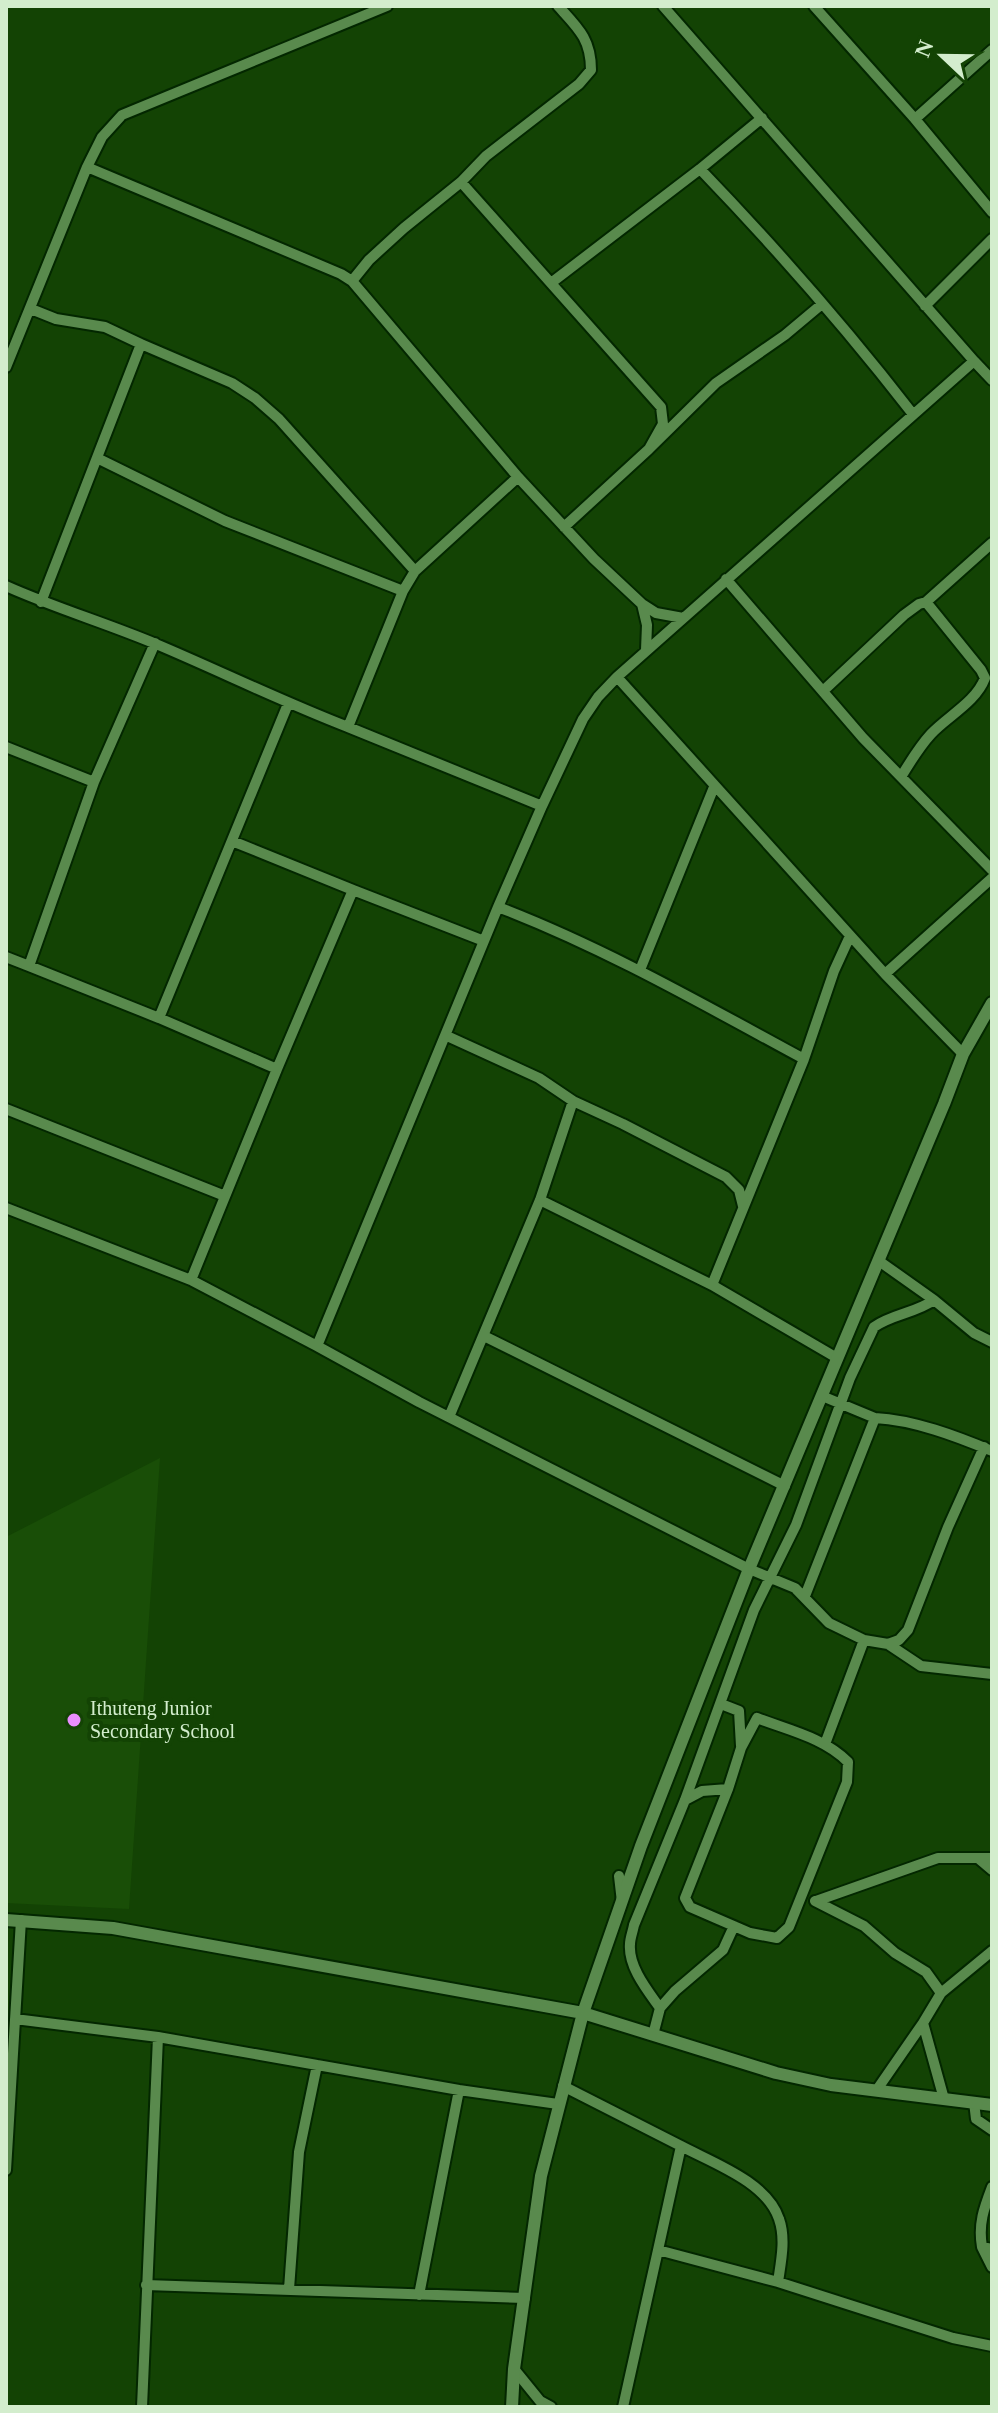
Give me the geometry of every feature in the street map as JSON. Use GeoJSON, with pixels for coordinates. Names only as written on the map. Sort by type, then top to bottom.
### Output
{"type":"FeatureCollection","features":[{"type":"Feature","properties":{"kind":"street"},"geometry":{"type":"LineString","coordinates":[[6,367],[87,167],[102,137],[122,115],[387,6]]}},
{"type":"Feature","properties":{"kind":"street"},"geometry":{"type":"LineString","coordinates":[[352,281],[393,238],[461,182],[486,156],[570,91],[591,70],[591,52],[582,33],[558,6]]}},
{"type":"Feature","properties":{"kind":"street"},"geometry":{"type":"LineString","coordinates":[[663,6],[992,380]]}},
{"type":"Feature","properties":{"kind":"street"},"geometry":{"type":"LineString","coordinates":[[814,6],[915,119],[992,212]]}},
{"type":"Feature","properties":{"kind":"street"},"geometry":{"type":"LineString","coordinates":[[915,119],[992,50]]}},
{"type":"Feature","properties":{"kind":"street"},"geometry":{"type":"LineString","coordinates":[[551,283],[762,118]]}},
{"type":"Feature","properties":{"kind":"street"},"geometry":{"type":"LineString","coordinates":[[87,167],[352,281],[518,477],[594,559],[642,604],[656,613],[683,618]]}},
{"type":"Feature","properties":{"kind":"street"},"geometry":{"type":"LineString","coordinates":[[700,169],[869,358],[912,413]]}},
{"type":"Feature","properties":{"kind":"street"},"geometry":{"type":"LineString","coordinates":[[461,182],[661,407],[663,424],[649,449]]}},
{"type":"Feature","properties":{"kind":"street"},"geometry":{"type":"LineString","coordinates":[[925,306],[992,239]]}},
{"type":"Feature","properties":{"kind":"street"},"geometry":{"type":"LineString","coordinates":[[564,527],[716,383],[785,335],[822,304]]}},
{"type":"Feature","properties":{"kind":"street"},"geometry":{"type":"LineString","coordinates":[[31,309],[56,319],[105,327],[232,383],[255,398],[279,419],[415,571]]}},
{"type":"Feature","properties":{"kind":"street"},"geometry":{"type":"LineString","coordinates":[[41,602],[141,344]]}},
{"type":"Feature","properties":{"kind":"street"},"geometry":{"type":"LineString","coordinates":[[317,1346],[498,907],[583,719],[598,697],[646,650],[974,361]]}},
{"type":"Feature","properties":{"kind":"street"},"geometry":{"type":"LineString","coordinates":[[97,458],[225,521],[403,591]]}},
{"type":"Feature","properties":{"kind":"street"},"geometry":{"type":"LineString","coordinates":[[348,727],[403,591],[415,571],[518,477]]}},
{"type":"Feature","properties":{"kind":"street"},"geometry":{"type":"LineString","coordinates":[[823,691],[904,615],[926,602],[992,543]]}},
{"type":"Feature","properties":{"kind":"street"},"geometry":{"type":"LineString","coordinates":[[726,579],[901,777],[992,870]]}},
{"type":"Feature","properties":{"kind":"street"},"geometry":{"type":"LineString","coordinates":[[6,586],[41,602],[155,643],[288,704],[542,806]]}},
{"type":"Feature","properties":{"kind":"street"},"geometry":{"type":"LineString","coordinates":[[901,777],[925,741],[981,690],[985,678],[926,602]]}},
{"type":"Feature","properties":{"kind":"street"},"geometry":{"type":"LineString","coordinates":[[642,604],[647,625],[646,650]]}},
{"type":"Feature","properties":{"kind":"street"},"geometry":{"type":"LineString","coordinates":[[29,966],[94,782],[155,643]]}},
{"type":"Feature","properties":{"kind":"street"},"geometry":{"type":"LineString","coordinates":[[617,677],[850,936],[963,1054]]}},
{"type":"Feature","properties":{"kind":"street"},"geometry":{"type":"LineString","coordinates":[[159,1018],[288,704]]}},
{"type":"Feature","properties":{"kind":"street"},"geometry":{"type":"LineString","coordinates":[[6,747],[94,782]]}},
{"type":"Feature","properties":{"kind":"street"},"geometry":{"type":"LineString","coordinates":[[640,970],[714,787]]}},
{"type":"Feature","properties":{"kind":"street"},"geometry":{"type":"LineString","coordinates":[[232,841],[484,941]]}},
{"type":"Feature","properties":{"kind":"street"},"geometry":{"type":"LineString","coordinates":[[885,974],[992,878]]}},
{"type":"Feature","properties":{"kind":"street"},"geometry":{"type":"LineString","coordinates":[[191,1280],[353,890]]}},
{"type":"Feature","properties":{"kind":"street"},"geometry":{"type":"LineString","coordinates":[[498,907],[553,928],[640,970],[804,1059]]}},
{"type":"Feature","properties":{"kind":"street"},"geometry":{"type":"LineString","coordinates":[[712,1285],[804,1059],[834,971],[850,936]]}},
{"type":"Feature","properties":{"kind":"street"},"geometry":{"type":"LineString","coordinates":[[6,957],[277,1069]]}},
{"type":"Feature","properties":{"kind":"street"},"geometry":{"type":"LineString","coordinates":[[512,2407],[514,2369],[541,2176],[583,2013],[641,1846],[749,1569],[963,1054],[992,1003]]}},
{"type":"Feature","properties":{"kind":"street"},"geometry":{"type":"LineString","coordinates":[[447,1036],[539,1078],[573,1101],[726,1177],[739,1190],[743,1208]]}},
{"type":"Feature","properties":{"kind":"street"},"geometry":{"type":"LineString","coordinates":[[449,1417],[540,1200],[573,1101]]}},
{"type":"Feature","properties":{"kind":"street"},"geometry":{"type":"LineString","coordinates":[[6,1109],[225,1196]]}},
{"type":"Feature","properties":{"kind":"street"},"geometry":{"type":"LineString","coordinates":[[540,1200],[712,1285],[837,1358]]}},
{"type":"Feature","properties":{"kind":"street"},"geometry":{"type":"LineString","coordinates":[[6,1208],[191,1280],[449,1417],[749,1569],[795,1588],[829,1623],[864,1640],[888,1644],[921,1666],[992,1674]]}},
{"type":"Feature","properties":{"kind":"street"},"geometry":{"type":"LineString","coordinates":[[879,1261],[974,1333],[992,1342]]}},
{"type":"Feature","properties":{"kind":"street"},"geometry":{"type":"LineString","coordinates":[[660,2008],[633,1964],[629,1946],[634,1925],[685,1800],[754,1610],[796,1525],[850,1378],[874,1327],[925,1307],[934,1300]]}},
{"type":"Feature","properties":{"kind":"street"},"geometry":{"type":"LineString","coordinates":[[484,1336],[785,1486]]}},
{"type":"Feature","properties":{"kind":"street"},"geometry":{"type":"LineString","coordinates":[[822,1396],[875,1418],[892,1419],[988,1449],[948,1527],[908,1630],[899,1640],[888,1644]]}},
{"type":"Feature","properties":{"kind":"street"},"geometry":{"type":"LineString","coordinates":[[805,1596],[875,1418]]}},
{"type":"Feature","properties":{"kind":"street"},"geometry":{"type":"LineString","coordinates":[[825,1744],[864,1640]]}},
{"type":"Feature","properties":{"kind":"street"},"geometry":{"type":"LineString","coordinates":[[721,1704],[825,1744],[838,1751],[848,1762],[847,1782],[789,1927],[777,1938],[750,1933],[690,1907],[685,1898],[741,1748],[757,1718]]}},
{"type":"Feature","properties":{"kind":"street"},"geometry":{"type":"LineString","coordinates":[[739,1711],[741,1748]]}},
{"type":"Feature","properties":{"kind":"street"},"geometry":{"type":"LineString","coordinates":[[685,1800],[702,1791],[728,1789]]}},
{"type":"Feature","properties":{"kind":"street"},"geometry":{"type":"LineString","coordinates":[[816,1901],[938,1858],[992,1858]]}},
{"type":"Feature","properties":{"kind":"street"},"geometry":{"type":"LineString","coordinates":[[979,1859],[992,1870]]}},
{"type":"Feature","properties":{"kind":"street"},"geometry":{"type":"LineString","coordinates":[[619,1876],[622,1903]]}},
{"type":"Feature","properties":{"kind":"street"},"geometry":{"type":"LineString","coordinates":[[801,1897],[816,1901],[864,1926],[895,1953],[926,1972],[941,1993]]}},
{"type":"Feature","properties":{"kind":"street"},"geometry":{"type":"LineString","coordinates":[[6,1920],[137,1932],[583,2013],[776,2073],[831,2085],[992,2105]]}},
{"type":"Feature","properties":{"kind":"street"},"geometry":{"type":"LineString","coordinates":[[6,2170],[21,1920]]}},
{"type":"Feature","properties":{"kind":"street"},"geometry":{"type":"LineString","coordinates":[[653,2035],[660,2008],[723,1950],[734,1926]]}},
{"type":"Feature","properties":{"kind":"street"},"geometry":{"type":"LineString","coordinates":[[876,2091],[941,1993],[992,1951]]}},
{"type":"Feature","properties":{"kind":"street"},"geometry":{"type":"LineString","coordinates":[[15,2019],[158,2037],[459,2090],[558,2104]]}},
{"type":"Feature","properties":{"kind":"street"},"geometry":{"type":"LineString","coordinates":[[923,2023],[944,2099]]}},
{"type":"Feature","properties":{"kind":"street"},"geometry":{"type":"LineString","coordinates":[[142,2407],[158,2037]]}},
{"type":"Feature","properties":{"kind":"street"},"geometry":{"type":"LineString","coordinates":[[289,2289],[297,2166],[317,2065]]}},
{"type":"Feature","properties":{"kind":"street"},"geometry":{"type":"LineString","coordinates":[[563,2086],[750,2183],[762,2193],[779,2219],[783,2246],[778,2282]]}},
{"type":"Feature","properties":{"kind":"street"},"geometry":{"type":"LineString","coordinates":[[419,2295],[459,2090]]}},
{"type":"Feature","properties":{"kind":"street"},"geometry":{"type":"LineString","coordinates":[[974,2102],[976,2119],[992,2130]]}},
{"type":"Feature","properties":{"kind":"street"},"geometry":{"type":"LineString","coordinates":[[623,2407],[681,2146]]}},
{"type":"Feature","properties":{"kind":"street"},"geometry":{"type":"LineString","coordinates":[[992,2187],[979,2230],[992,2267]]}},
{"type":"Feature","properties":{"kind":"street"},"geometry":{"type":"LineString","coordinates":[[658,2250],[778,2282],[953,2338],[989,2346]]}},
{"type":"Feature","properties":{"kind":"street"},"geometry":{"type":"LineString","coordinates":[[146,2285],[525,2298]]}},
{"type":"Feature","properties":{"kind":"street"},"geometry":{"type":"LineString","coordinates":[[514,2369],[540,2404],[551,2407]]}},
{"type":"Feature","properties":{"kind":"shaded area","name":"Ithuteng Junior Secondary School"},"geometry":{"type":"Polygon","coordinates":[[[160,1458],[129,1909],[6,1903],[6,1537],[160,1458]]]}},
{"type":"Feature","properties":{"kind":"place","name":"Ithuteng Junior Secondary School"},"geometry":{"type":"Point","coordinates":[74,1720]}}]}
